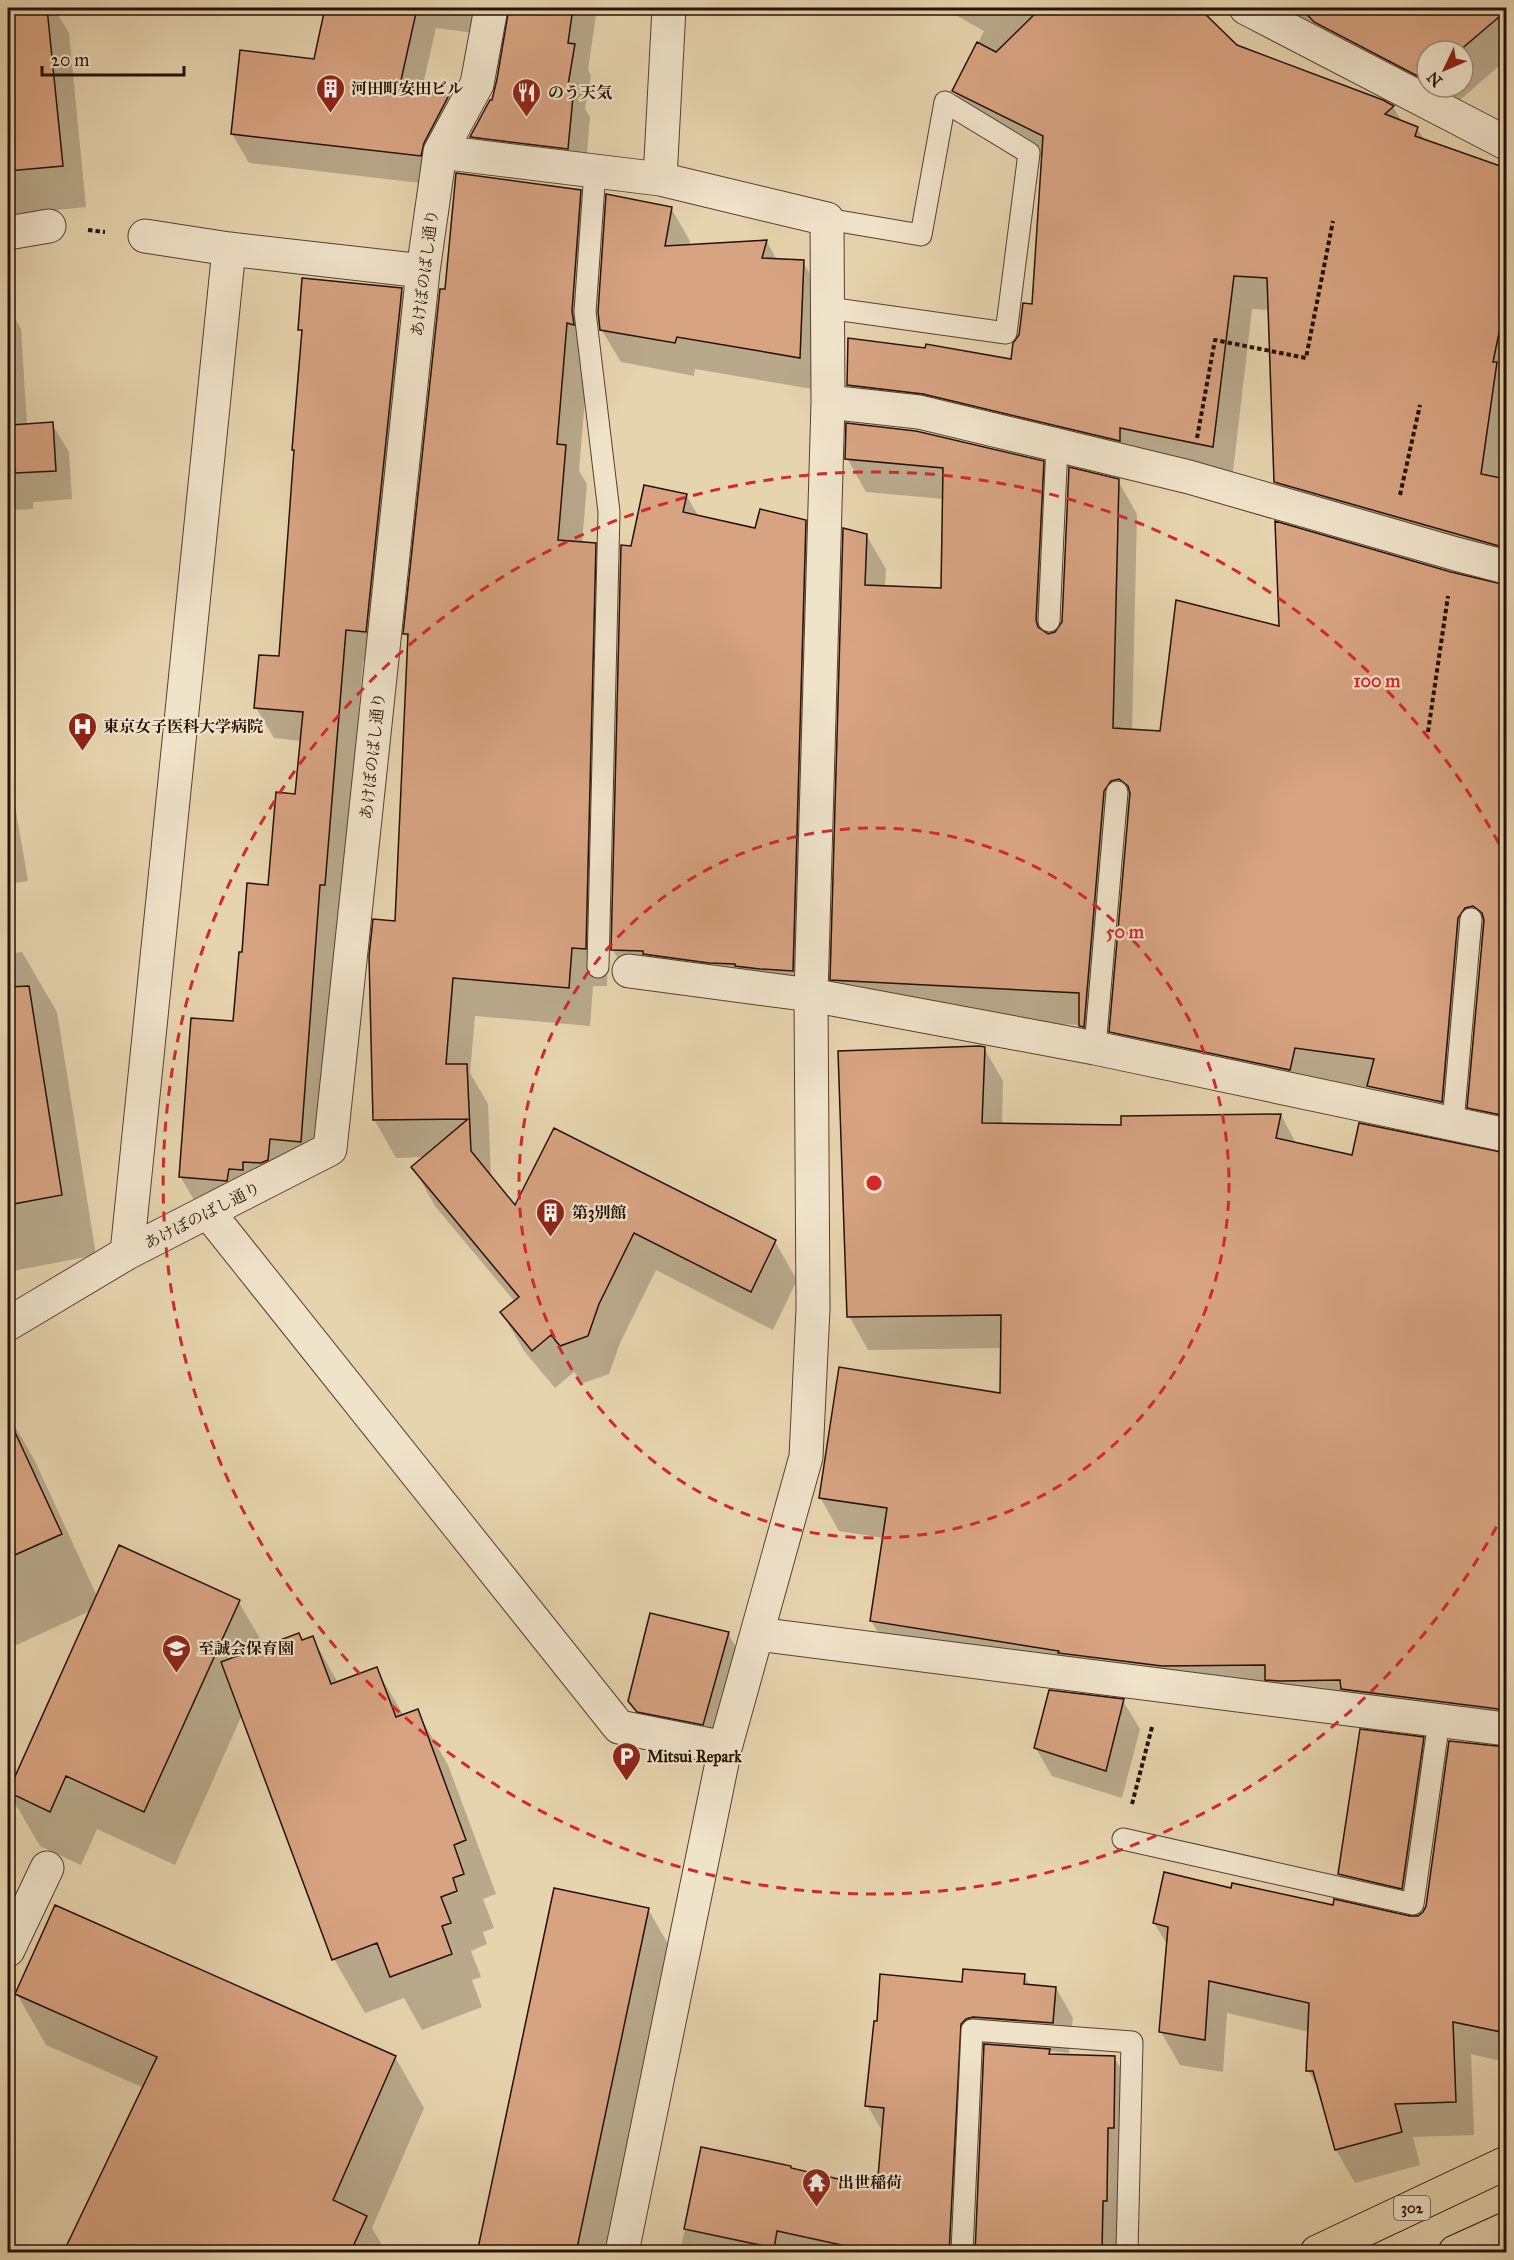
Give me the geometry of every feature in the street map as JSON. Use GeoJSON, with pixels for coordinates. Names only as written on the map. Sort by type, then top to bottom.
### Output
{"type":"FeatureCollection","features":[{"type":"Feature","properties":{"kind":"main road","name":"302"},"geometry":{"type":"LineString","coordinates":[[1317,2253],[1506,2163]]}},
{"type":"Feature","properties":{"kind":"main road"},"geometry":{"type":"LineString","coordinates":[[1455,2253],[1506,2229]]}},
{"type":"Feature","properties":{"kind":"street","name":"あけぼのばし通り"},"geometry":{"type":"LineString","coordinates":[[8,1324],[127,1253],[330,1149],[423,271],[440,152],[477,84],[491,8]]}},
{"type":"Feature","properties":{"kind":"street"},"geometry":{"type":"LineString","coordinates":[[660,179],[669,8]]}},
{"type":"Feature","properties":{"kind":"street"},"geometry":{"type":"LineString","coordinates":[[1246,8],[1506,143]]}},
{"type":"Feature","properties":{"kind":"street"},"geometry":{"type":"LineString","coordinates":[[440,152],[660,179],[827,219],[828,402],[811,995],[813,1309],[806,1457],[725,1748],[622,2253]]}},
{"type":"Feature","properties":{"kind":"street"},"geometry":{"type":"LineString","coordinates":[[8,233],[49,226]]}},
{"type":"Feature","properties":{"kind":"street"},"geometry":{"type":"LineString","coordinates":[[146,236],[229,249],[423,271]]}},
{"type":"Feature","properties":{"kind":"street"},"geometry":{"type":"LineString","coordinates":[[127,1253],[229,249]]}},
{"type":"Feature","properties":{"kind":"street"},"geometry":{"type":"LineString","coordinates":[[828,402],[919,412],[1058,445],[1189,477],[1506,567]]}},
{"type":"Feature","properties":{"kind":"street"},"geometry":{"type":"LineString","coordinates":[[613,969],[811,995],[1095,1048],[1506,1135]]}},
{"type":"Feature","properties":{"kind":"street"},"geometry":{"type":"LineString","coordinates":[[208,1212],[619,1727],[725,1748]]}},
{"type":"Feature","properties":{"kind":"street"},"geometry":{"type":"LineString","coordinates":[[757,1634],[1506,1729]]}},
{"type":"Feature","properties":{"kind":"street"},"geometry":{"type":"LineString","coordinates":[[8,1950],[47,1868]]}},
{"type":"Feature","properties":{"kind":"lane"},"geometry":{"type":"LineString","coordinates":[[827,219],[921,235],[945,102],[1029,153],[1006,333],[828,308]]}},
{"type":"Feature","properties":{"kind":"lane"},"geometry":{"type":"LineString","coordinates":[[595,171],[585,312],[609,512],[613,969]]}},
{"type":"Feature","properties":{"kind":"lane"},"geometry":{"type":"LineString","coordinates":[[1048,621],[1058,445]]}},
{"type":"Feature","properties":{"kind":"lane"},"geometry":{"type":"LineString","coordinates":[[1095,1048],[1117,792]]}},
{"type":"Feature","properties":{"kind":"lane"},"geometry":{"type":"LineString","coordinates":[[1453,1123],[1471,919]]}},
{"type":"Feature","properties":{"kind":"lane"},"geometry":{"type":"LineString","coordinates":[[1123,1839],[1413,1904],[1439,1721]]}},
{"type":"Feature","properties":{"kind":"lane"},"geometry":{"type":"LineString","coordinates":[[962,2253],[972,2030],[1132,2042],[1127,2253]]}},
{"type":"Feature","properties":{"kind":"path"},"geometry":{"type":"LineString","coordinates":[[1189,477],[1215,340],[1306,358],[1333,221]]}},
{"type":"Feature","properties":{"kind":"path"},"geometry":{"type":"LineString","coordinates":[[49,226],[146,236]]}},
{"type":"Feature","properties":{"kind":"path"},"geometry":{"type":"LineString","coordinates":[[1392,536],[1420,405]]}},
{"type":"Feature","properties":{"kind":"path"},"geometry":{"type":"LineString","coordinates":[[1428,732],[1448,601]]}},
{"type":"Feature","properties":{"kind":"path"},"geometry":{"type":"LineString","coordinates":[[1123,1839],[1162,1685]]}},
{"type":"Feature","properties":{"kind":"building"},"geometry":{"type":"Polygon","coordinates":[[[8,8],[47,8],[63,166],[8,171],[8,8]]]}},
{"type":"Feature","properties":{"kind":"building","name":"河田町安田ビル"},"geometry":{"type":"Polygon","coordinates":[[[325,8],[388,8],[416,13],[399,89],[449,95],[424,143],[421,156],[231,134],[240,50],[314,59],[325,8]]]}},
{"type":"Feature","properties":{"kind":"building"},"geometry":{"type":"Polygon","coordinates":[[[509,8],[573,8],[568,43],[575,44],[568,85],[574,86],[568,149],[470,137],[492,100],[509,8]]]}},
{"type":"Feature","properties":{"kind":"building"},"geometry":{"type":"Polygon","coordinates":[[[1041,8],[1199,8],[1237,45],[1383,100],[1394,106],[1385,114],[1418,127],[1415,136],[1506,168],[1506,299],[1493,362],[1497,362],[1481,474],[1506,479],[1506,548],[1274,482],[1267,278],[1234,276],[1213,447],[1120,428],[1120,441],[923,394],[847,385],[848,338],[925,348],[926,344],[1011,359],[1013,343],[1019,335],[1023,303],[1032,304],[1043,136],[952,91],[977,42],[996,52],[1041,8]]]}},
{"type":"Feature","properties":{"kind":"building"},"geometry":{"type":"Polygon","coordinates":[[[1301,8],[1506,8],[1506,11],[1473,39],[1415,39],[1415,75],[1314,22],[1301,8]]]}},
{"type":"Feature","properties":{"kind":"building"},"geometry":{"type":"Polygon","coordinates":[[[456,173],[581,190],[572,311],[574,325],[567,323],[557,444],[566,445],[558,540],[596,543],[586,949],[572,948],[569,988],[453,978],[446,1064],[467,1064],[471,1151],[515,1205],[554,1128],[776,1240],[751,1292],[634,1233],[599,1304],[588,1336],[560,1346],[551,1335],[532,1351],[500,1312],[519,1297],[411,1167],[468,1119],[373,1120],[369,956],[373,919],[395,921],[408,634],[403,634],[440,289],[445,289],[456,173]]]}},
{"type":"Feature","properties":{"kind":"building"},"geometry":{"type":"Polygon","coordinates":[[[606,194],[672,207],[665,246],[767,240],[762,258],[804,260],[800,358],[677,337],[675,343],[600,330],[598,312],[606,194]]]}},
{"type":"Feature","properties":{"kind":"building"},"geometry":{"type":"Polygon","coordinates":[[[302,278],[402,288],[366,632],[346,630],[325,885],[320,885],[301,1142],[270,1139],[268,1160],[261,1163],[243,1162],[243,1170],[229,1169],[227,1181],[179,1177],[191,1018],[233,1021],[239,952],[242,952],[247,883],[268,885],[276,792],[295,794],[303,712],[254,708],[259,655],[279,656],[302,330],[298,330],[302,278]]]}},
{"type":"Feature","properties":{"kind":"building"},"geometry":{"type":"Polygon","coordinates":[[[53,422],[56,471],[15,473],[11,425],[53,422]]]}},
{"type":"Feature","properties":{"kind":"building"},"geometry":{"type":"Polygon","coordinates":[[[846,423],[916,431],[1044,461],[1036,620],[1038,627],[1048,634],[1055,632],[1062,622],[1069,467],[1119,479],[1113,728],[1160,731],[1176,600],[1279,626],[1275,521],[1451,572],[1506,585],[1506,1116],[1467,1108],[1484,920],[1482,913],[1473,906],[1465,908],[1458,918],[1442,1102],[1367,1086],[1374,1059],[1295,1048],[1290,1070],[1109,1032],[1130,793],[1128,786],[1119,779],[1111,781],[1104,791],[1084,1027],[1079,1026],[1079,993],[830,980],[843,528],[867,534],[865,585],[941,588],[943,468],[845,459],[846,423]]]}},
{"type":"Feature","properties":{"kind":"building"},"geometry":{"type":"Polygon","coordinates":[[[644,485],[687,494],[683,512],[755,528],[760,509],[806,520],[793,971],[709,963],[643,954],[643,951],[611,950],[621,545],[631,546],[644,485]]]}},
{"type":"Feature","properties":{"kind":"building"},"geometry":{"type":"Polygon","coordinates":[[[29,986],[62,1195],[8,1205],[8,987],[29,986]]]}},
{"type":"Feature","properties":{"kind":"building"},"geometry":{"type":"Polygon","coordinates":[[[985,1047],[982,1123],[1121,1125],[1121,1116],[1281,1114],[1276,1138],[1352,1155],[1359,1123],[1506,1153],[1506,1710],[1341,1689],[1340,1680],[1265,1680],[1265,1665],[1162,1666],[1058,1653],[1059,1651],[870,1621],[887,1508],[819,1498],[839,1367],[1000,1393],[1001,1315],[847,1317],[838,1051],[985,1047]]]}},
{"type":"Feature","properties":{"kind":"building"},"geometry":{"type":"Polygon","coordinates":[[[8,1417],[62,1534],[8,1558],[8,1417]]]}},
{"type":"Feature","properties":{"kind":"building"},"geometry":{"type":"Polygon","coordinates":[[[119,1545],[240,1600],[144,1812],[66,1776],[50,1812],[8,1792],[119,1545]]]}},
{"type":"Feature","properties":{"kind":"building"},"geometry":{"type":"Polygon","coordinates":[[[650,1613],[729,1632],[703,1725],[637,1712],[628,1701],[650,1613]]]}},
{"type":"Feature","properties":{"kind":"building"},"geometry":{"type":"Polygon","coordinates":[[[299,1633],[302,1640],[313,1636],[331,1684],[377,1667],[396,1717],[418,1709],[466,1840],[454,1845],[464,1874],[453,1878],[457,1891],[441,1897],[451,1923],[442,1926],[452,1954],[390,1977],[377,1943],[332,1960],[221,1662],[299,1633]]]}},
{"type":"Feature","properties":{"kind":"building"},"geometry":{"type":"Polygon","coordinates":[[[1049,1690],[1124,1699],[1106,1771],[1034,1748],[1049,1690]]]}},
{"type":"Feature","properties":{"kind":"building"},"geometry":{"type":"Polygon","coordinates":[[[1360,1729],[1424,1737],[1402,1889],[1338,1874],[1360,1729]]]}},
{"type":"Feature","properties":{"kind":"building"},"geometry":{"type":"Polygon","coordinates":[[[1449,1741],[1506,1747],[1506,2033],[1453,2022],[1456,2102],[1395,2104],[1402,2132],[1335,2150],[1313,2071],[1306,2071],[1309,2003],[1209,1981],[1205,2040],[1159,2032],[1168,1927],[1153,1923],[1164,1872],[1231,1888],[1232,1883],[1333,1905],[1334,1899],[1418,1916],[1426,1906],[1449,1741]]]}},
{"type":"Feature","properties":{"kind":"building"},"geometry":{"type":"Polygon","coordinates":[[[554,1888],[649,1908],[576,2253],[477,2253],[554,1888]]]}},
{"type":"Feature","properties":{"kind":"building"},"geometry":{"type":"Polygon","coordinates":[[[55,1905],[396,2056],[333,2200],[367,2216],[350,2253],[63,2253],[157,2057],[15,1994],[55,1905]]]}},
{"type":"Feature","properties":{"kind":"building"},"geometry":{"type":"Polygon","coordinates":[[[963,1969],[1025,1974],[1024,1984],[1056,1987],[1053,2023],[973,2017],[961,2024],[949,2253],[878,2253],[777,2231],[774,2248],[684,2229],[701,2147],[791,2166],[791,2168],[877,2188],[884,2108],[865,2106],[874,2021],[877,2021],[880,1974],[962,1982],[963,1969]]]}},
{"type":"Feature","properties":{"kind":"building"},"geometry":{"type":"Polygon","coordinates":[[[984,2044],[1050,2049],[1049,2054],[1115,2056],[1114,2128],[1108,2128],[1107,2201],[1103,2201],[1102,2253],[975,2253],[984,2044]]]}},
{"type":"Feature","properties":{"kind":"place","name":"河田町安田ビル"},"geometry":{"type":"Point","coordinates":[330,114]}},
{"type":"Feature","properties":{"kind":"place","name":"のう天気"},"geometry":{"type":"Point","coordinates":[527,118]}},
{"type":"Feature","properties":{"kind":"place","name":"東京女子医科大学病院"},"geometry":{"type":"Point","coordinates":[82,752]}},
{"type":"Feature","properties":{"kind":"place","name":"第3別館"},"geometry":{"type":"Point","coordinates":[551,1238]}},
{"type":"Feature","properties":{"kind":"place","name":"至誠会保育園"},"geometry":{"type":"Point","coordinates":[177,1674]}},
{"type":"Feature","properties":{"kind":"place","name":"Mitsui Repark"},"geometry":{"type":"Point","coordinates":[626,1782]}},
{"type":"Feature","properties":{"kind":"place","name":"出世稲荷"},"geometry":{"type":"Point","coordinates":[817,2208]}}]}
